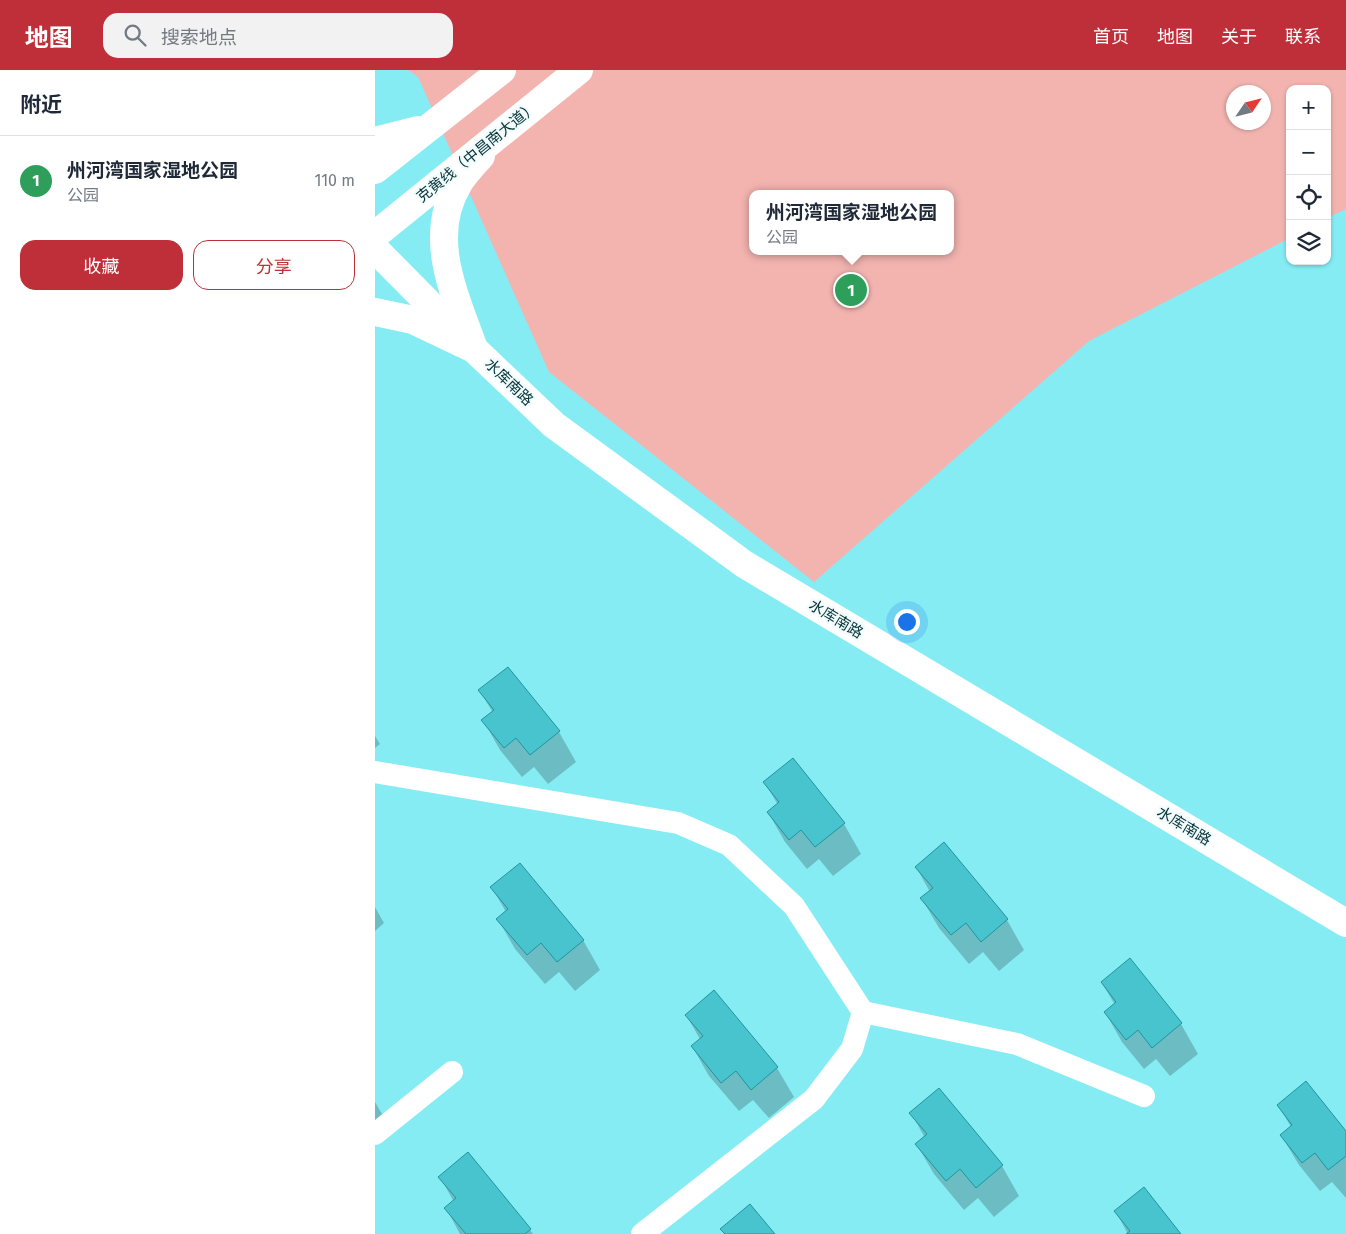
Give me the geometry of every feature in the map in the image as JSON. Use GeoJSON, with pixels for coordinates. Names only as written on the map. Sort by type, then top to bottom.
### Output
{"type":"FeatureCollection","features":[{"type":"Feature","properties":{"kind":"main road"},"geometry":{"type":"LineString","coordinates":[[375,170],[501,70]]}},
{"type":"Feature","properties":{"kind":"main road","name":"克黄线（中昌南大道）"},"geometry":{"type":"LineString","coordinates":[[375,235],[579,70]]}},
{"type":"Feature","properties":{"kind":"main road"},"geometry":{"type":"LineString","coordinates":[[375,141],[429,128]]}},
{"type":"Feature","properties":{"kind":"main road"},"geometry":{"type":"LineString","coordinates":[[474,349],[449,278],[443,253],[444,228],[449,207],[459,183],[504,130]]}},
{"type":"Feature","properties":{"kind":"main road","name":"水库南路"},"geometry":{"type":"LineString","coordinates":[[375,249],[474,349],[554,425],[744,564],[1346,922]]}},
{"type":"Feature","properties":{"kind":"main road"},"geometry":{"type":"LineString","coordinates":[[375,312],[413,320],[474,349]]}},
{"type":"Feature","properties":{"kind":"lane"},"geometry":{"type":"LineString","coordinates":[[375,772],[678,823],[729,846],[794,906],[863,1012],[1017,1044],[1144,1096]]}},
{"type":"Feature","properties":{"kind":"lane"},"geometry":{"type":"LineString","coordinates":[[642,1234],[814,1100],[852,1049],[863,1012]]}},
{"type":"Feature","properties":{"kind":"lane"},"geometry":{"type":"LineString","coordinates":[[375,1134],[452,1072]]}},
{"type":"Feature","properties":{"kind":"shaded area"},"geometry":{"type":"Polygon","coordinates":[[[408,70],[1346,70],[1346,209],[1331,216],[1331,85],[1286,85],[1286,240],[1089,341],[814,582],[549,372],[418,77],[408,70]]]}},
{"type":"Feature","properties":{"kind":"building"},"geometry":{"type":"Polygon","coordinates":[[[508,667],[560,731],[530,755],[516,738],[504,748],[481,720],[494,710],[478,690],[508,667]]]}},
{"type":"Feature","properties":{"kind":"building"},"geometry":{"type":"Polygon","coordinates":[[[793,758],[845,823],[815,847],[801,830],[789,840],[767,812],[779,802],[763,782],[793,758]]]}},
{"type":"Feature","properties":{"kind":"building"},"geometry":{"type":"Polygon","coordinates":[[[944,842],[1008,919],[981,942],[966,923],[951,935],[920,898],[933,888],[915,867],[944,842]]]}},
{"type":"Feature","properties":{"kind":"building"},"geometry":{"type":"Polygon","coordinates":[[[520,863],[584,940],[557,962],[541,943],[527,955],[496,919],[508,909],[490,887],[520,863]]]}},
{"type":"Feature","properties":{"kind":"building"},"geometry":{"type":"Polygon","coordinates":[[[1130,958],[1182,1023],[1152,1048],[1138,1030],[1126,1040],[1104,1012],[1116,1002],[1101,982],[1130,958]]]}},
{"type":"Feature","properties":{"kind":"building"},"geometry":{"type":"Polygon","coordinates":[[[714,990],[778,1067],[751,1090],[736,1071],[721,1083],[691,1046],[703,1036],[685,1015],[714,990]]]}},
{"type":"Feature","properties":{"kind":"building"},"geometry":{"type":"Polygon","coordinates":[[[1306,1081],[1346,1131],[1346,1156],[1328,1170],[1315,1153],[1302,1163],[1280,1135],[1292,1125],[1277,1105],[1306,1081]]]}},
{"type":"Feature","properties":{"kind":"building"},"geometry":{"type":"Polygon","coordinates":[[[939,1088],[1003,1165],[976,1188],[960,1169],[946,1181],[915,1144],[927,1134],[909,1113],[939,1088]]]}},
{"type":"Feature","properties":{"kind":"building"},"geometry":{"type":"Polygon","coordinates":[[[468,1152],[531,1229],[525,1234],[466,1234],[444,1208],[456,1198],[438,1177],[468,1152]]]}},
{"type":"Feature","properties":{"kind":"building"},"geometry":{"type":"Polygon","coordinates":[[[1144,1187],[1181,1234],[1126,1234],[1130,1231],[1114,1211],[1144,1187]]]}},
{"type":"Feature","properties":{"kind":"building"},"geometry":{"type":"Polygon","coordinates":[[[750,1204],[775,1234],[725,1234],[720,1229],[750,1204]]]}},
{"type":"Feature","properties":{"kind":"place","name":"州河湾国家湿地公园"},"geometry":{"type":"Point","coordinates":[851,290]}}]}
